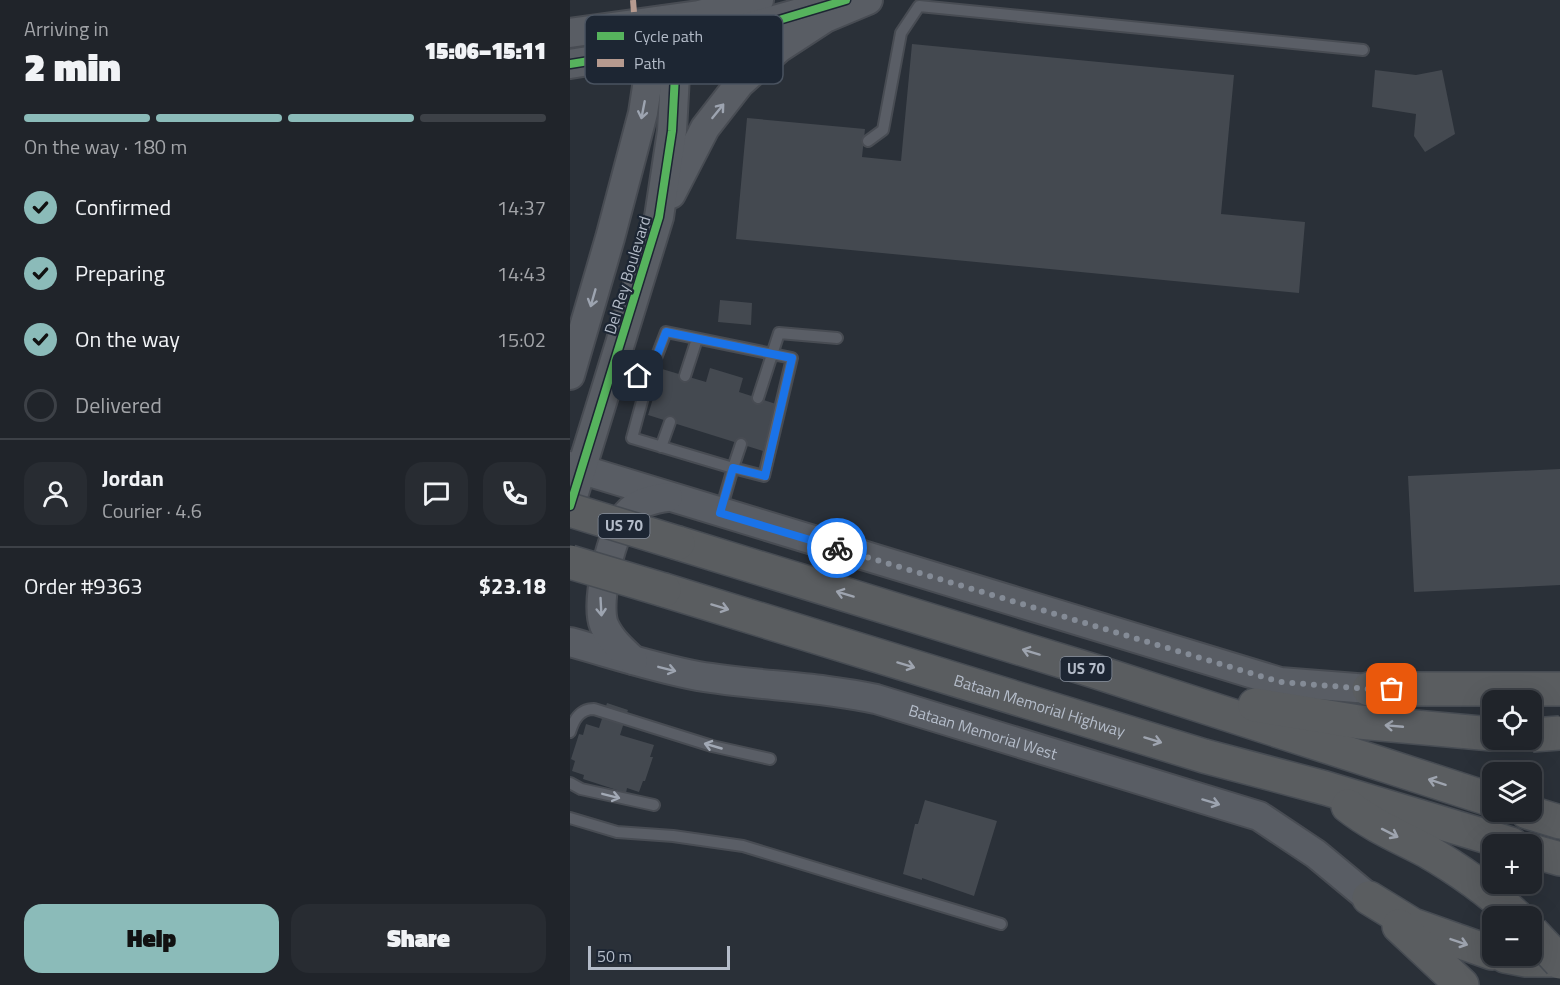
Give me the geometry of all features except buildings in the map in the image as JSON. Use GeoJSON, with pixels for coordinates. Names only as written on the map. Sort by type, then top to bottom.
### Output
{"type":"FeatureCollection","features":[{"type":"Feature","properties":{"kind":"highway","name":"US 70"},"geometry":{"type":"LineString","coordinates":[[570,508],[1094,671],[1482,797]]}},
{"type":"Feature","properties":{"kind":"highway","name":"Bataan Memorial Highway"},"geometry":{"type":"LineString","coordinates":[[570,562],[1204,756],[1325,788],[1482,835]]}},
{"type":"Feature","properties":{"kind":"highway"},"geometry":{"type":"LineString","coordinates":[[1094,671],[1112,667],[1120,668],[1212,695],[1311,715],[1383,725],[1482,733]]}},
{"type":"Feature","properties":{"kind":"highway"},"geometry":{"type":"LineString","coordinates":[[1369,689],[1560,689]]}},
{"type":"Feature","properties":{"kind":"highway"},"geometry":{"type":"LineString","coordinates":[[1369,689],[1444,696],[1482,706]]}},
{"type":"Feature","properties":{"kind":"highway"},"geometry":{"type":"LineString","coordinates":[[1542,733],[1560,733]]}},
{"type":"Feature","properties":{"kind":"highway"},"geometry":{"type":"LineString","coordinates":[[1542,738],[1560,747]]}},
{"type":"Feature","properties":{"kind":"highway"},"geometry":{"type":"LineString","coordinates":[[1325,788],[1368,821],[1425,850],[1468,876],[1503,906]]}},
{"type":"Feature","properties":{"kind":"highway"},"geometry":{"type":"LineString","coordinates":[[1542,817],[1560,822]]}},
{"type":"Feature","properties":{"kind":"highway"},"geometry":{"type":"LineString","coordinates":[[1542,854],[1560,860]]}},
{"type":"Feature","properties":{"kind":"highway"},"geometry":{"type":"LineString","coordinates":[[1369,898],[1413,925],[1482,949]]}},
{"type":"Feature","properties":{"kind":"highway"},"geometry":{"type":"LineString","coordinates":[[1369,898],[1461,985]]}},
{"type":"Feature","properties":{"kind":"highway"},"geometry":{"type":"LineString","coordinates":[[1542,942],[1560,961]]}},
{"type":"Feature","properties":{"kind":"highway"},"geometry":{"type":"LineString","coordinates":[[1542,960],[1560,961]]}},
{"type":"Feature","properties":{"kind":"main road"},"geometry":{"type":"LineString","coordinates":[[699,15],[759,0]]}},
{"type":"Feature","properties":{"kind":"main road"},"geometry":{"type":"LineString","coordinates":[[783,19],[846,0]]}},
{"type":"Feature","properties":{"kind":"main road"},"geometry":{"type":"LineString","coordinates":[[783,45],[825,18],[868,0]]}},
{"type":"Feature","properties":{"kind":"main road"},"geometry":{"type":"LineString","coordinates":[[570,33],[585,34]]}},
{"type":"Feature","properties":{"kind":"main road"},"geometry":{"type":"LineString","coordinates":[[570,64],[585,59]]}},
{"type":"Feature","properties":{"kind":"main road","name":"Del Rey Boulevard"},"geometry":{"type":"LineString","coordinates":[[570,375],[610,238],[643,113],[647,84]]}},
{"type":"Feature","properties":{"kind":"main road","name":"Del Rey Boulevard"},"geometry":{"type":"LineString","coordinates":[[570,508],[575,468],[612,369],[659,217],[672,131],[675,84]]}},
{"type":"Feature","properties":{"kind":"main road"},"geometry":{"type":"LineString","coordinates":[[659,217],[705,128],[739,84]]}},
{"type":"Feature","properties":{"kind":"main road"},"geometry":{"type":"LineString","coordinates":[[610,238],[648,254]]}},
{"type":"Feature","properties":{"kind":"main road"},"geometry":{"type":"LineString","coordinates":[[575,468],[1280,682],[1369,689]]}},
{"type":"Feature","properties":{"kind":"main road"},"geometry":{"type":"LineString","coordinates":[[633,660],[611,637],[604,626],[601,614],[602,588],[622,520],[641,504],[668,497]]}},
{"type":"Feature","properties":{"kind":"main road","name":"Bataan Memorial West"},"geometry":{"type":"LineString","coordinates":[[570,642],[700,676],[830,691],[876,699],[1259,816],[1316,854],[1369,898]]}},
{"type":"Feature","properties":{"kind":"lane"},"geometry":{"type":"LineString","coordinates":[[868,141],[884,130],[901,33],[919,6],[1363,50]]}},
{"type":"Feature","properties":{"kind":"lane"},"geometry":{"type":"LineString","coordinates":[[666,332],[697,339],[792,358],[765,476],[632,438],[648,379],[666,332]]}},
{"type":"Feature","properties":{"kind":"lane"},"geometry":{"type":"LineString","coordinates":[[758,398],[779,333],[837,338]]}},
{"type":"Feature","properties":{"kind":"lane"},"geometry":{"type":"LineString","coordinates":[[685,376],[697,339]]}},
{"type":"Feature","properties":{"kind":"lane"},"geometry":{"type":"LineString","coordinates":[[612,369],[648,379]]}},
{"type":"Feature","properties":{"kind":"lane"},"geometry":{"type":"LineString","coordinates":[[661,447],[670,422]]}},
{"type":"Feature","properties":{"kind":"lane"},"geometry":{"type":"LineString","coordinates":[[720,513],[741,444]]}},
{"type":"Feature","properties":{"kind":"lane"},"geometry":{"type":"LineString","coordinates":[[570,732],[580,713],[594,709],[712,746],[770,759]]}},
{"type":"Feature","properties":{"kind":"lane"},"geometry":{"type":"LineString","coordinates":[[570,783],[581,789],[654,805]]}},
{"type":"Feature","properties":{"kind":"lane"},"geometry":{"type":"LineString","coordinates":[[570,818],[617,832],[673,836],[743,846],[1001,924]]}},
{"type":"Feature","properties":{"kind":"marked path"},"geometry":{"type":"LineString","coordinates":[[633,0],[634,15]]}},
{"type":"Feature","properties":{"kind":"cycle path"},"geometry":{"type":"LineString","coordinates":[[783,19],[846,0]]}},
{"type":"Feature","properties":{"kind":"cycle path"},"geometry":{"type":"LineString","coordinates":[[570,64],[585,62]]}},
{"type":"Feature","properties":{"kind":"cycle path"},"geometry":{"type":"LineString","coordinates":[[570,506],[659,217],[672,131],[675,84]]}},
{"type":"Feature","properties":{"kind":"way so far"},"geometry":{"type":"LineString","coordinates":[[837,548],[1280,682],[1392,689]]}},
{"type":"Feature","properties":{"kind":"route"},"geometry":{"type":"LineString","coordinates":[[638,376],[648,379],[666,332],[792,358],[765,476],[733,468],[720,513],[837,548]]}}]}
